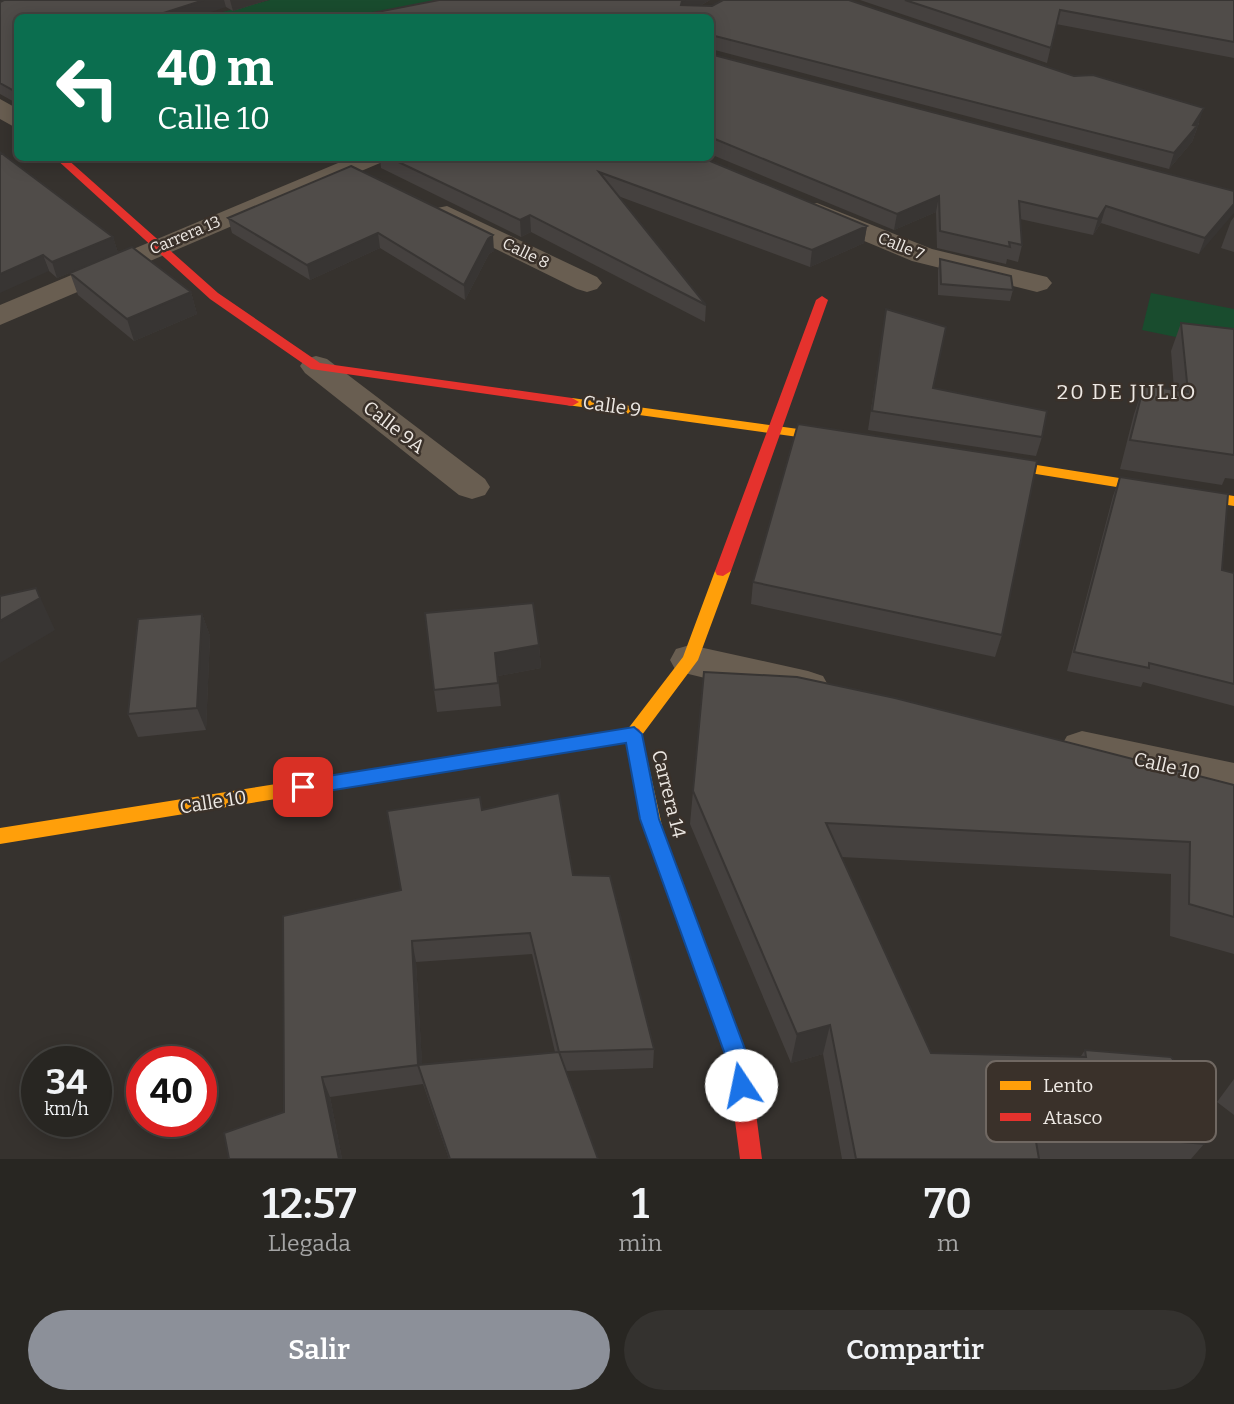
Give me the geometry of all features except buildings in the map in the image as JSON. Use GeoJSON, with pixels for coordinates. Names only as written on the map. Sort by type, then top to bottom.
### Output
{"type":"FeatureCollection","features":[{"type":"Feature","properties":{"kind":"street"},"geometry":{"type":"LineString","coordinates":[[0,106],[14,118]]}},
{"type":"Feature","properties":{"kind":"street","name":"Calle 9"},"geometry":{"type":"LineString","coordinates":[[63,161],[156,247],[274,342],[316,366],[872,444]]}},
{"type":"Feature","properties":{"kind":"street"},"geometry":{"type":"LineString","coordinates":[[361,162],[388,184]]}},
{"type":"Feature","properties":{"kind":"street","name":"Carrera 13"},"geometry":{"type":"LineString","coordinates":[[0,316],[156,247],[361,162]]}},
{"type":"Feature","properties":{"kind":"street","name":"Calle 7"},"geometry":{"type":"LineString","coordinates":[[795,201],[922,256],[1037,283]]}},
{"type":"Feature","properties":{"kind":"street","name":"Calle 8"},"geometry":{"type":"LineString","coordinates":[[426,203],[587,283]]}},
{"type":"Feature","properties":{"kind":"street","name":"Carrera 14"},"geometry":{"type":"LineString","coordinates":[[751,1159],[738,1060],[649,819],[634,734],[690,660],[778,429],[822,300]]}},
{"type":"Feature","properties":{"kind":"street","name":"Calle 9A"},"geometry":{"type":"LineString","coordinates":[[316,366],[472,488]]}},
{"type":"Feature","properties":{"kind":"street"},"geometry":{"type":"LineString","coordinates":[[965,459],[1234,501]]}},
{"type":"Feature","properties":{"kind":"street"},"geometry":{"type":"LineString","coordinates":[[690,660],[839,694]]}},
{"type":"Feature","properties":{"kind":"street","name":"Calle 10"},"geometry":{"type":"LineString","coordinates":[[0,836],[634,734]]}},
{"type":"Feature","properties":{"kind":"street","name":"Calle 10"},"geometry":{"type":"LineString","coordinates":[[1044,739],[1234,781]]}},
{"type":"Feature","properties":{"kind":"green space"},"geometry":{"type":"Polygon","coordinates":[[[270,0],[465,0],[368,14],[215,14],[270,0]]]}},
{"type":"Feature","properties":{"kind":"green space"},"geometry":{"type":"Polygon","coordinates":[[[1151,293],[1234,309],[1234,349],[1142,330],[1151,293]]]}},
{"type":"Feature","properties":{"kind":"traffic: slow"},"geometry":{"type":"LineString","coordinates":[[572,402],[849,440]]}},
{"type":"Feature","properties":{"kind":"traffic: slow"},"geometry":{"type":"LineString","coordinates":[[985,462],[1234,501]]}},
{"type":"Feature","properties":{"kind":"traffic: slow"},"geometry":{"type":"LineString","coordinates":[[655,835],[633,734],[690,660],[723,571]]}},
{"type":"Feature","properties":{"kind":"traffic: slow"},"geometry":{"type":"LineString","coordinates":[[0,836],[503,755]]}},
{"type":"Feature","properties":{"kind":"traffic: jam"},"geometry":{"type":"LineString","coordinates":[[63,161],[214,296],[316,366],[572,402]]}},
{"type":"Feature","properties":{"kind":"traffic: jam"},"geometry":{"type":"LineString","coordinates":[[723,571],[822,300]]}},
{"type":"Feature","properties":{"kind":"traffic: jam"},"geometry":{"type":"LineString","coordinates":[[503,755],[633,734]]}},
{"type":"Feature","properties":{"kind":"traffic: jam"},"geometry":{"type":"LineString","coordinates":[[655,835],[738,1060],[751,1159]]}},
{"type":"Feature","properties":{"kind":"district","name":"20 DE JULIO"},"geometry":{"type":"Point","coordinates":[1127,392]}},
{"type":"Feature","properties":{"kind":"route"},"geometry":{"type":"LineString","coordinates":[[303,787],[634,734],[649,819],[738,1060],[741,1085]]}}]}
